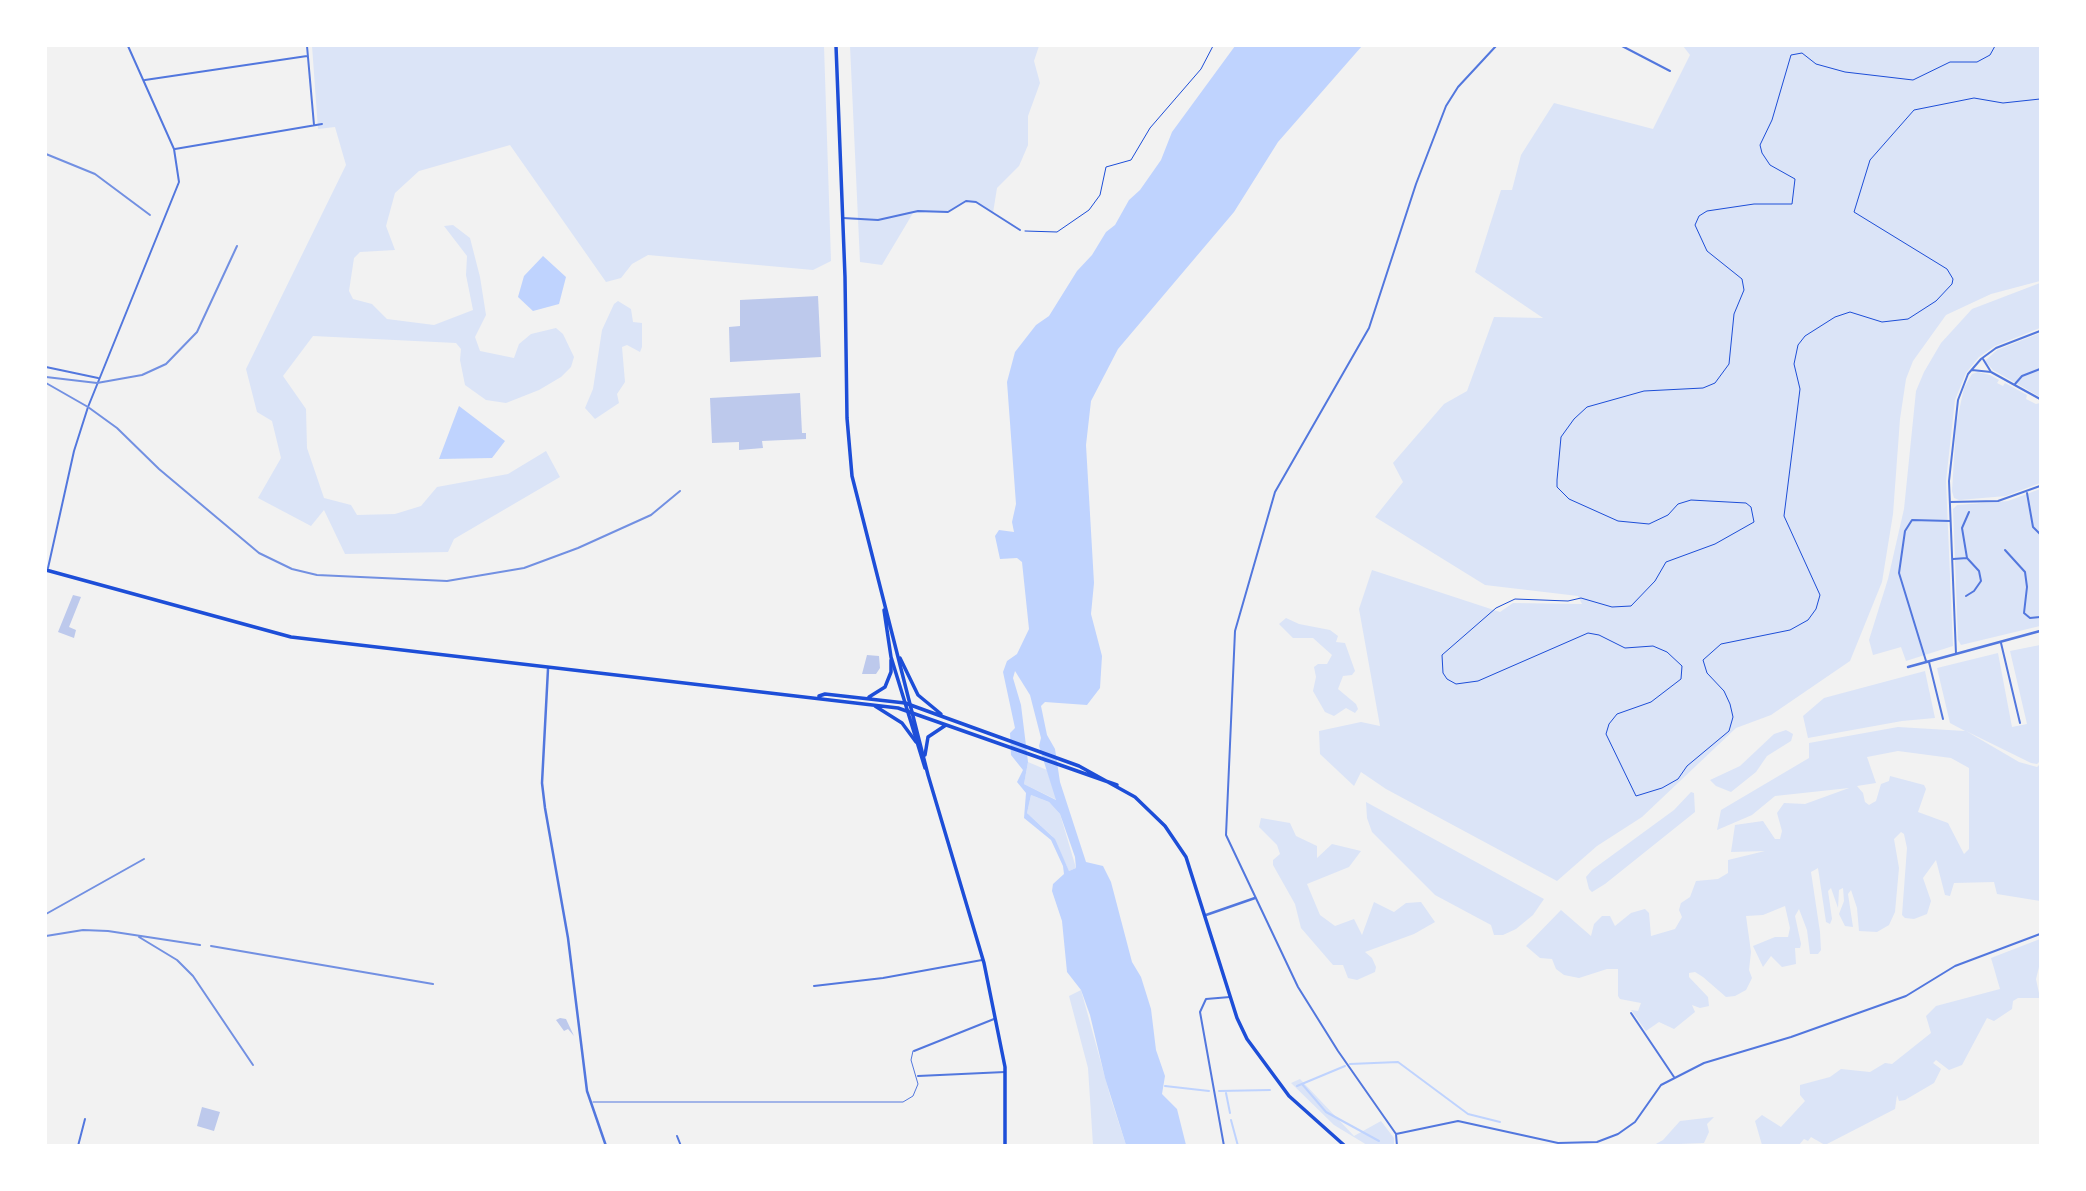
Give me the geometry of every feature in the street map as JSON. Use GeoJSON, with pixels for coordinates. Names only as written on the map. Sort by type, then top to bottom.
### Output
{"type":"FeatureCollection","features":[{"type":"Feature","properties":{"kind":"main road"},"geometry":{"type":"LineString","coordinates":[[836,46],[847,418],[852,476],[928,775]]}},
{"type":"Feature","properties":{"kind":"main road"},"geometry":{"type":"LineString","coordinates":[[47,570],[291,637],[548,669],[819,696],[907,710],[1079,766],[1116,785],[1153,813],[1176,840],[1192,873],[1247,1039],[1277,1082],[1300,1108],[1345,1146]]}},
{"type":"Feature","properties":{"kind":"main road"},"geometry":{"type":"LineString","coordinates":[[866,698],[885,687],[891,672],[884,607]]}},
{"type":"Feature","properties":{"kind":"main road"},"geometry":{"type":"LineString","coordinates":[[891,657],[983,960],[1006,1072],[1005,1146]]}},
{"type":"Feature","properties":{"kind":"main road"},"geometry":{"type":"LineString","coordinates":[[900,658],[918,695],[930,708],[952,720]]}},
{"type":"Feature","properties":{"kind":"main road"},"geometry":{"type":"LineString","coordinates":[[819,696],[825,694],[905,703],[1116,785]]}},
{"type":"Feature","properties":{"kind":"main road"},"geometry":{"type":"LineString","coordinates":[[873,705],[902,723],[916,743]]}},
{"type":"Feature","properties":{"kind":"main road"},"geometry":{"type":"LineString","coordinates":[[925,755],[928,737],[947,724]]}},
{"type":"Feature","properties":{"kind":"street"},"geometry":{"type":"LineString","coordinates":[[47,570],[74,451],[99,379],[174,197],[179,168],[174,149],[128,46]]}},
{"type":"Feature","properties":{"kind":"street"},"geometry":{"type":"LineString","coordinates":[[307,46],[314,127]]}},
{"type":"Feature","properties":{"kind":"street"},"geometry":{"type":"LineString","coordinates":[[1397,1146],[1396,1134],[1338,1051],[1298,987],[1226,835],[1235,631],[1275,492],[1369,328],[1416,184],[1446,106],[1458,87],[1496,46]]}},
{"type":"Feature","properties":{"kind":"street"},"geometry":{"type":"LineString","coordinates":[[1622,46],[1670,71]]}},
{"type":"Feature","properties":{"kind":"street"},"geometry":{"type":"LineString","coordinates":[[144,80],[307,56]]}},
{"type":"Feature","properties":{"kind":"street"},"geometry":{"type":"LineString","coordinates":[[174,149],[322,124]]}},
{"type":"Feature","properties":{"kind":"street"},"geometry":{"type":"LineString","coordinates":[[842,218],[878,220],[918,211],[948,212],[966,201],[976,202],[1020,230]]}},
{"type":"Feature","properties":{"kind":"street"},"geometry":{"type":"LineString","coordinates":[[1956,654],[1950,502],[1953,424],[1962,387],[1968,374],[1984,356],[1996,348],[2040,331]]}},
{"type":"Feature","properties":{"kind":"street"},"geometry":{"type":"LineString","coordinates":[[1984,356],[1984,364],[1991,372]]}},
{"type":"Feature","properties":{"kind":"street"},"geometry":{"type":"LineString","coordinates":[[1976,363],[1984,364]]}},
{"type":"Feature","properties":{"kind":"street"},"geometry":{"type":"LineString","coordinates":[[1976,363],[1980,370]]}},
{"type":"Feature","properties":{"kind":"street"},"geometry":{"type":"LineString","coordinates":[[46,367],[99,379]]}},
{"type":"Feature","properties":{"kind":"street"},"geometry":{"type":"LineString","coordinates":[[2014,385],[2022,376],[2040,369]]}},
{"type":"Feature","properties":{"kind":"street"},"geometry":{"type":"LineString","coordinates":[[1968,374],[1980,370],[1991,372],[2040,399]]}},
{"type":"Feature","properties":{"kind":"street"},"geometry":{"type":"LineString","coordinates":[[1950,502],[1988,502],[2040,486]]}},
{"type":"Feature","properties":{"kind":"street"},"geometry":{"type":"LineString","coordinates":[[2027,492],[2033,527],[2040,534]]}},
{"type":"Feature","properties":{"kind":"street"},"geometry":{"type":"LineString","coordinates":[[1966,596],[1975,592],[1980,581],[1979,571],[1967,558],[1962,528],[1969,512]]}},
{"type":"Feature","properties":{"kind":"street"},"geometry":{"type":"LineString","coordinates":[[1943,719],[1928,661],[1899,573],[1906,526],[1912,520],[1951,521]]}},
{"type":"Feature","properties":{"kind":"street"},"geometry":{"type":"LineString","coordinates":[[2005,550],[2025,572],[2027,587],[2024,613],[2030,618],[2040,617]]}},
{"type":"Feature","properties":{"kind":"street"},"geometry":{"type":"LineString","coordinates":[[1952,559],[1967,558]]}},
{"type":"Feature","properties":{"kind":"street"},"geometry":{"type":"LineString","coordinates":[[1908,667],[2040,631]]}},
{"type":"Feature","properties":{"kind":"street"},"geometry":{"type":"LineString","coordinates":[[2001,642],[2020,723]]}},
{"type":"Feature","properties":{"kind":"street"},"geometry":{"type":"LineString","coordinates":[[548,669],[542,783],[545,808],[568,938],[591,1102],[606,1146]]}},
{"type":"Feature","properties":{"kind":"street"},"geometry":{"type":"LineString","coordinates":[[1206,915],[1255,898]]}},
{"type":"Feature","properties":{"kind":"street"},"geometry":{"type":"LineString","coordinates":[[1396,1134],[1458,1121],[1558,1143],[1597,1142],[1618,1134],[1635,1122],[1653,1092],[1675,1078],[1725,1055],[1791,1037],[1906,996],[1955,966],[2040,934]]}},
{"type":"Feature","properties":{"kind":"street"},"geometry":{"type":"LineString","coordinates":[[814,986],[883,978],[983,960]]}},
{"type":"Feature","properties":{"kind":"street"},"geometry":{"type":"LineString","coordinates":[[1224,1146],[1200,1012],[1206,999],[1231,997]]}},
{"type":"Feature","properties":{"kind":"street"},"geometry":{"type":"LineString","coordinates":[[1631,1013],[1675,1078]]}},
{"type":"Feature","properties":{"kind":"street"},"geometry":{"type":"LineString","coordinates":[[914,1051],[939,1038],[995,1019]]}},
{"type":"Feature","properties":{"kind":"street"},"geometry":{"type":"LineString","coordinates":[[918,1076],[1006,1072]]}},
{"type":"Feature","properties":{"kind":"street"},"geometry":{"type":"LineString","coordinates":[[78,1146],[85,1119]]}},
{"type":"Feature","properties":{"kind":"street"},"geometry":{"type":"LineString","coordinates":[[677,1136],[681,1146]]}},
{"type":"Feature","properties":{"kind":"lane"},"geometry":{"type":"LineString","coordinates":[[591,1102],[903,1102],[917,1090],[918,1076],[911,1060],[914,1051]]}},
{"type":"Feature","properties":{"kind":"path"},"geometry":{"type":"LineString","coordinates":[[1020,230],[1052,234],[1089,211],[1100,195],[1106,167],[1131,160],[1150,128],[1201,69],[1213,46]]}},
{"type":"Feature","properties":{"kind":"path"},"geometry":{"type":"LineString","coordinates":[[1995,46],[1990,55],[1977,62],[1950,62],[1913,80],[1845,72],[1816,64],[1802,53],[1791,55],[1785,66],[1772,120],[1760,145],[1770,164],[1795,179],[1791,204],[1754,204],[1707,211],[1699,216],[1695,225],[1707,251],[1742,279],[1744,290],[1734,314],[1729,364],[1716,383],[1703,388],[1644,391],[1587,407],[1561,437],[1557,480],[1557,487],[1569,499],[1618,521],[1649,524],[1668,515],[1678,504],[1691,500],[1746,503],[1751,507],[1754,522],[1715,544],[1666,562],[1656,581],[1631,606],[1612,607],[1581,598],[1568,601],[1515,599],[1496,608],[1442,655],[1443,673],[1447,678],[1456,684],[1478,681],[1588,633],[1600,635],[1625,649],[1653,646],[1667,652],[1684,669],[1681,679],[1651,702],[1617,714],[1609,724],[1606,734],[1636,796],[1662,788],[1678,779],[1687,766],[1728,731],[1733,717],[1730,704],[1724,691],[1707,673],[1703,660],[1721,644],[1790,630],[1808,620],[1820,595],[1784,516],[1800,389],[1794,364],[1798,345],[1805,336],[1835,317],[1850,312],[1882,322],[1908,319],[1936,301],[1952,285],[1953,279],[1947,270],[1854,212],[1870,159],[1914,110],[1974,98],[2003,103],[2040,99]]}},
{"type":"Feature","properties":{"kind":"shaded area"},"geometry":{"type":"Polygon","coordinates":[[[312,46],[824,46],[831,261],[813,270],[648,255],[632,264],[621,278],[606,282],[510,145],[419,171],[395,193],[386,226],[395,250],[360,252],[354,258],[349,291],[353,299],[372,304],[387,319],[434,325],[473,310],[466,275],[467,256],[444,226],[453,225],[470,238],[480,277],[486,315],[475,337],[480,351],[514,358],[519,344],[531,334],[556,328],[563,334],[574,357],[571,367],[561,377],[539,390],[506,403],[486,400],[465,385],[460,360],[461,349],[456,343],[313,336],[283,376],[306,409],[307,448],[324,498],[351,505],[357,515],[395,514],[421,506],[437,487],[508,474],[546,451],[560,477],[454,539],[448,552],[345,554],[324,510],[311,526],[258,498],[281,458],[272,421],[257,412],[246,369],[346,165],[335,127],[318,129],[312,46]]]}},
{"type":"Feature","properties":{"kind":"shaded area"},"geometry":{"type":"Polygon","coordinates":[[[850,46],[1039,46],[1034,61],[1040,83],[1028,116],[1028,145],[1019,166],[997,188],[993,213],[976,202],[966,201],[948,212],[913,213],[882,265],[860,262],[850,46]]]}},
{"type":"Feature","properties":{"kind":"shaded area"},"geometry":{"type":"Polygon","coordinates":[[[1683,46],[2040,46],[2040,281],[1991,294],[1946,315],[1913,361],[1906,379],[1900,419],[1893,514],[1882,582],[1850,661],[1771,715],[1736,728],[1642,817],[1597,846],[1557,881],[1386,789],[1361,772],[1354,786],[1320,754],[1319,731],[1361,722],[1380,726],[1359,609],[1372,570],[1500,612],[1513,603],[1582,604],[1578,596],[1485,585],[1375,517],[1403,482],[1393,463],[1444,404],[1467,391],[1494,317],[1543,318],[1475,272],[1501,190],[1512,190],[1521,155],[1554,103],[1653,129],[1690,55],[1683,46]]]}},
{"type":"Feature","properties":{"kind":"shaded area"},"geometry":{"type":"Polygon","coordinates":[[[2040,283],[2040,328],[1995,346],[1979,357],[1966,373],[1955,400],[1946,481],[1953,646],[1906,661],[1901,647],[1873,655],[1869,640],[1888,579],[1904,509],[1916,391],[1924,372],[1941,343],[1972,309],[2040,283]]]}},
{"type":"Feature","properties":{"kind":"shaded area"},"geometry":{"type":"Polygon","coordinates":[[[618,301],[631,309],[633,322],[642,323],[642,347],[640,352],[627,345],[622,347],[625,382],[617,394],[619,403],[595,419],[585,408],[593,389],[602,330],[618,301]]]}},
{"type":"Feature","properties":{"kind":"shaded area"},"geometry":{"type":"Polygon","coordinates":[[[2040,333],[2040,397],[1993,370],[1985,361],[1997,350],[2040,333]]]}},
{"type":"Feature","properties":{"kind":"shaded area"},"geometry":{"type":"Polygon","coordinates":[[[1978,372],[1990,375],[1999,380],[1997,383],[2003,386],[2005,383],[2027,395],[2026,399],[2036,404],[2040,403],[2040,483],[2006,496],[1959,500],[1954,498],[1952,491],[1956,425],[1964,388],[1972,374],[1978,372]]]}},
{"type":"Feature","properties":{"kind":"shaded area"},"geometry":{"type":"Polygon","coordinates":[[[2040,489],[2040,626],[1961,645],[1958,640],[1953,509],[1957,505],[2008,501],[2040,489]]]}},
{"type":"Feature","properties":{"kind":"shaded area"},"geometry":{"type":"Polygon","coordinates":[[[1286,618],[1299,624],[1330,630],[1338,636],[1336,642],[1345,643],[1355,671],[1352,675],[1343,676],[1338,689],[1356,704],[1358,709],[1355,713],[1346,708],[1334,716],[1325,712],[1313,691],[1316,677],[1314,667],[1327,664],[1332,655],[1313,638],[1293,638],[1279,624],[1286,618]]]}},
{"type":"Feature","properties":{"kind":"shaded area"},"geometry":{"type":"Polygon","coordinates":[[[2040,645],[2040,761],[2037,764],[2031,763],[1966,731],[2019,762],[2037,767],[2040,764],[2040,901],[1997,894],[1994,882],[1954,883],[1950,896],[1945,895],[1936,860],[1923,878],[1931,901],[1927,914],[1914,919],[1905,918],[1902,915],[1907,848],[1904,834],[1901,832],[1894,839],[1899,868],[1895,912],[1889,925],[1877,932],[1859,931],[1857,908],[1851,890],[1848,894],[1853,927],[1845,926],[1839,914],[1844,901],[1843,888],[1839,890],[1838,908],[1831,888],[1828,891],[1832,919],[1830,924],[1826,922],[1818,868],[1811,872],[1820,932],[1821,950],[1818,954],[1810,954],[1807,930],[1799,909],[1795,916],[1801,944],[1800,948],[1795,948],[1796,964],[1782,967],[1771,956],[1763,967],[1753,946],[1775,937],[1788,937],[1790,928],[1785,906],[1763,915],[1746,916],[1751,952],[1749,970],[1752,978],[1746,990],[1726,997],[1703,977],[1695,972],[1689,973],[1689,977],[1708,997],[1709,1006],[1700,1008],[1692,1005],[1695,1012],[1674,1029],[1659,1022],[1646,1031],[1631,1010],[1638,1011],[1641,1003],[1620,999],[1618,996],[1618,969],[1607,969],[1579,978],[1564,975],[1556,969],[1552,959],[1540,958],[1526,946],[1561,910],[1591,936],[1594,924],[1602,916],[1610,916],[1615,926],[1631,913],[1645,909],[1649,913],[1651,936],[1675,929],[1682,917],[1679,910],[1681,903],[1690,897],[1696,881],[1718,879],[1728,873],[1728,860],[1765,851],[1731,852],[1735,825],[1763,821],[1775,839],[1780,839],[1782,831],[1777,813],[1784,803],[1805,804],[1849,788],[1775,796],[1752,815],[1717,830],[1721,810],[1809,758],[1809,743],[1898,727],[1965,731],[1950,723],[1937,668],[1998,653],[2012,727],[2027,724],[2010,651],[2040,645]],[[1898,751],[1867,757],[1876,783],[1857,786],[1869,805],[1876,801],[1881,784],[1889,781],[1890,776],[1924,785],[1926,789],[1918,812],[1948,823],[1964,854],[1969,849],[1969,768],[1951,758],[1898,751]]]}},
{"type":"Feature","properties":{"kind":"shaded area"},"geometry":{"type":"Polygon","coordinates":[[[1925,671],[1935,718],[1902,721],[1808,738],[1803,716],[1824,698],[1925,671]]]}},
{"type":"Feature","properties":{"kind":"shaded area"},"geometry":{"type":"Polygon","coordinates":[[[1786,730],[1793,734],[1791,741],[1767,756],[1756,772],[1731,792],[1716,786],[1710,780],[1740,766],[1774,734],[1786,730]]]}},
{"type":"Feature","properties":{"kind":"shaded area"},"geometry":{"type":"Polygon","coordinates":[[[1028,762],[1047,770],[1057,800],[1024,784],[1028,762]]]}},
{"type":"Feature","properties":{"kind":"shaded area"},"geometry":{"type":"Polygon","coordinates":[[[1691,792],[1694,793],[1695,812],[1605,884],[1592,892],[1589,889],[1586,877],[1592,870],[1674,810],[1691,792]]]}},
{"type":"Feature","properties":{"kind":"shaded area"},"geometry":{"type":"Polygon","coordinates":[[[1031,795],[1049,802],[1060,814],[1076,868],[1069,871],[1052,836],[1027,813],[1031,795]]]}},
{"type":"Feature","properties":{"kind":"shaded area"},"geometry":{"type":"Polygon","coordinates":[[[1366,802],[1544,899],[1533,915],[1516,929],[1503,935],[1494,935],[1491,925],[1435,895],[1372,832],[1367,818],[1366,802]]]}},
{"type":"Feature","properties":{"kind":"shaded area"},"geometry":{"type":"Polygon","coordinates":[[[1261,818],[1290,823],[1296,836],[1317,846],[1317,858],[1332,844],[1361,851],[1349,867],[1307,884],[1320,915],[1335,926],[1354,919],[1362,935],[1374,902],[1394,912],[1406,903],[1421,902],[1435,922],[1414,934],[1365,952],[1372,958],[1375,972],[1357,980],[1348,978],[1343,965],[1333,965],[1301,928],[1295,904],[1273,865],[1273,860],[1280,854],[1277,845],[1259,827],[1261,818]]]}},
{"type":"Feature","properties":{"kind":"shaded area"},"geometry":{"type":"Polygon","coordinates":[[[2040,939],[2040,963],[2036,979],[2040,998],[2018,998],[2013,1001],[2012,1009],[1994,1021],[1987,1018],[1962,1065],[1949,1070],[1936,1060],[1933,1063],[1941,1069],[1934,1083],[1905,1100],[1899,1101],[1897,1095],[1895,1109],[1825,1145],[1811,1137],[1808,1141],[1804,1139],[1799,1145],[1762,1145],[1755,1121],[1762,1115],[1781,1127],[1805,1101],[1800,1095],[1800,1085],[1830,1077],[1841,1069],[1870,1072],[1885,1063],[1892,1064],[1931,1033],[1926,1016],[1936,1006],[2000,989],[1991,958],[2040,939]]]}},
{"type":"Feature","properties":{"kind":"shaded area"},"geometry":{"type":"Polygon","coordinates":[[[1081,990],[1126,1145],[1093,1145],[1088,1068],[1069,996],[1081,990]]]}},
{"type":"Feature","properties":{"kind":"shaded area"},"geometry":{"type":"Polygon","coordinates":[[[1300,1079],[1354,1136],[1381,1121],[1394,1138],[1394,1145],[1367,1145],[1334,1125],[1291,1083],[1300,1079]]]}},
{"type":"Feature","properties":{"kind":"shaded area"},"geometry":{"type":"Polygon","coordinates":[[[1714,1117],[1707,1124],[1709,1132],[1704,1143],[1654,1145],[1663,1140],[1680,1121],[1714,1117]]]}},
{"type":"Feature","properties":{"kind":"water"},"geometry":{"type":"Polygon","coordinates":[[[1235,46],[1362,46],[1278,142],[1234,212],[1118,349],[1091,401],[1086,445],[1094,583],[1091,614],[1102,656],[1100,688],[1087,705],[1045,702],[1041,706],[1047,735],[1055,749],[1060,782],[1086,862],[1103,866],[1111,882],[1132,962],[1141,977],[1151,1009],[1156,1050],[1165,1076],[1162,1094],[1177,1109],[1186,1145],[1126,1145],[1105,1078],[1090,1015],[1081,990],[1067,972],[1062,921],[1052,891],[1053,884],[1064,874],[1063,866],[1051,840],[1024,818],[1026,793],[1017,782],[1023,770],[1011,755],[1010,733],[1015,728],[1003,672],[1007,661],[1017,654],[1029,629],[1022,562],[1017,558],[1000,559],[995,536],[999,530],[1014,532],[1012,522],[1016,504],[1007,382],[1015,352],[1036,325],[1049,316],[1077,271],[1092,255],[1106,232],[1115,225],[1129,200],[1140,190],[1161,160],[1172,132],[1235,46]],[[1015,671],[1013,678],[1021,705],[1028,762],[1024,784],[1056,800],[1039,746],[1041,738],[1030,695],[1015,671]],[[1031,795],[1027,813],[1055,839],[1069,871],[1076,868],[1075,857],[1060,814],[1049,802],[1031,795]]]}},
{"type":"Feature","properties":{"kind":"water"},"geometry":{"type":"Polygon","coordinates":[[[543,256],[566,277],[559,304],[533,311],[518,297],[524,276],[543,256]]]}},
{"type":"Feature","properties":{"kind":"water"},"geometry":{"type":"Polygon","coordinates":[[[459,406],[505,441],[492,458],[439,459],[459,406]]]}},
{"type":"Feature","properties":{"kind":"building"},"geometry":{"type":"Polygon","coordinates":[[[818,296],[821,357],[730,362],[729,327],[740,326],[740,300],[818,296]]]}},
{"type":"Feature","properties":{"kind":"building"},"geometry":{"type":"Polygon","coordinates":[[[800,393],[802,433],[806,433],[806,439],[762,441],[763,448],[739,450],[739,442],[712,443],[710,398],[800,393]]]}},
{"type":"Feature","properties":{"kind":"building"},"geometry":{"type":"Polygon","coordinates":[[[73,595],[81,597],[69,627],[76,630],[74,638],[58,632],[73,595]]]}},
{"type":"Feature","properties":{"kind":"building"},"geometry":{"type":"Polygon","coordinates":[[[867,655],[879,656],[880,668],[876,674],[862,674],[867,655]]]}},
{"type":"Feature","properties":{"kind":"building"},"geometry":{"type":"Polygon","coordinates":[[[566,1019],[574,1036],[568,1029],[564,1031],[556,1020],[566,1019]]]}},
{"type":"Feature","properties":{"kind":"building"},"geometry":{"type":"Polygon","coordinates":[[[202,1107],[220,1112],[214,1131],[197,1126],[202,1107]]]}},
{"type":"Feature","properties":{"kind":"waterway"},"geometry":{"type":"LineString","coordinates":[[1350,1064],[1398,1062],[1468,1114],[1500,1122]]}},
{"type":"Feature","properties":{"kind":"waterway"},"geometry":{"type":"LineString","coordinates":[[1297,1086],[1345,1066]]}},
{"type":"Feature","properties":{"kind":"waterway"},"geometry":{"type":"LineString","coordinates":[[1302,1084],[1326,1112],[1379,1141]]}},
{"type":"Feature","properties":{"kind":"waterway"},"geometry":{"type":"LineString","coordinates":[[1165,1086],[1209,1091]]}},
{"type":"Feature","properties":{"kind":"waterway"},"geometry":{"type":"LineString","coordinates":[[1219,1091],[1270,1090]]}},
{"type":"Feature","properties":{"kind":"waterway"},"geometry":{"type":"LineString","coordinates":[[1226,1093],[1230,1113]]}},
{"type":"Feature","properties":{"kind":"waterway"},"geometry":{"type":"LineString","coordinates":[[1231,1120],[1238,1146]]}},
{"type":"Feature","properties":{"kind":"railway"},"geometry":{"type":"LineString","coordinates":[[46,154],[95,174],[150,215]]}},
{"type":"Feature","properties":{"kind":"railway"},"geometry":{"type":"LineString","coordinates":[[46,377],[97,383],[142,375],[166,364],[197,332],[237,246]]}},
{"type":"Feature","properties":{"kind":"railway"},"geometry":{"type":"LineString","coordinates":[[46,383],[88,407],[117,428],[159,469],[259,553],[292,569],[317,575],[447,581],[524,568],[578,548],[651,515],[680,491]]}},
{"type":"Feature","properties":{"kind":"railway"},"geometry":{"type":"LineString","coordinates":[[46,451],[46,463]]}},
{"type":"Feature","properties":{"kind":"railway"},"geometry":{"type":"LineString","coordinates":[[46,914],[144,859]]}},
{"type":"Feature","properties":{"kind":"railway"},"geometry":{"type":"LineString","coordinates":[[46,936],[83,930],[108,931],[200,945]]}},
{"type":"Feature","properties":{"kind":"railway"},"geometry":{"type":"LineString","coordinates":[[139,937],[177,960],[193,976],[253,1065]]}},
{"type":"Feature","properties":{"kind":"railway"},"geometry":{"type":"LineString","coordinates":[[211,946],[433,984]]}}]}
